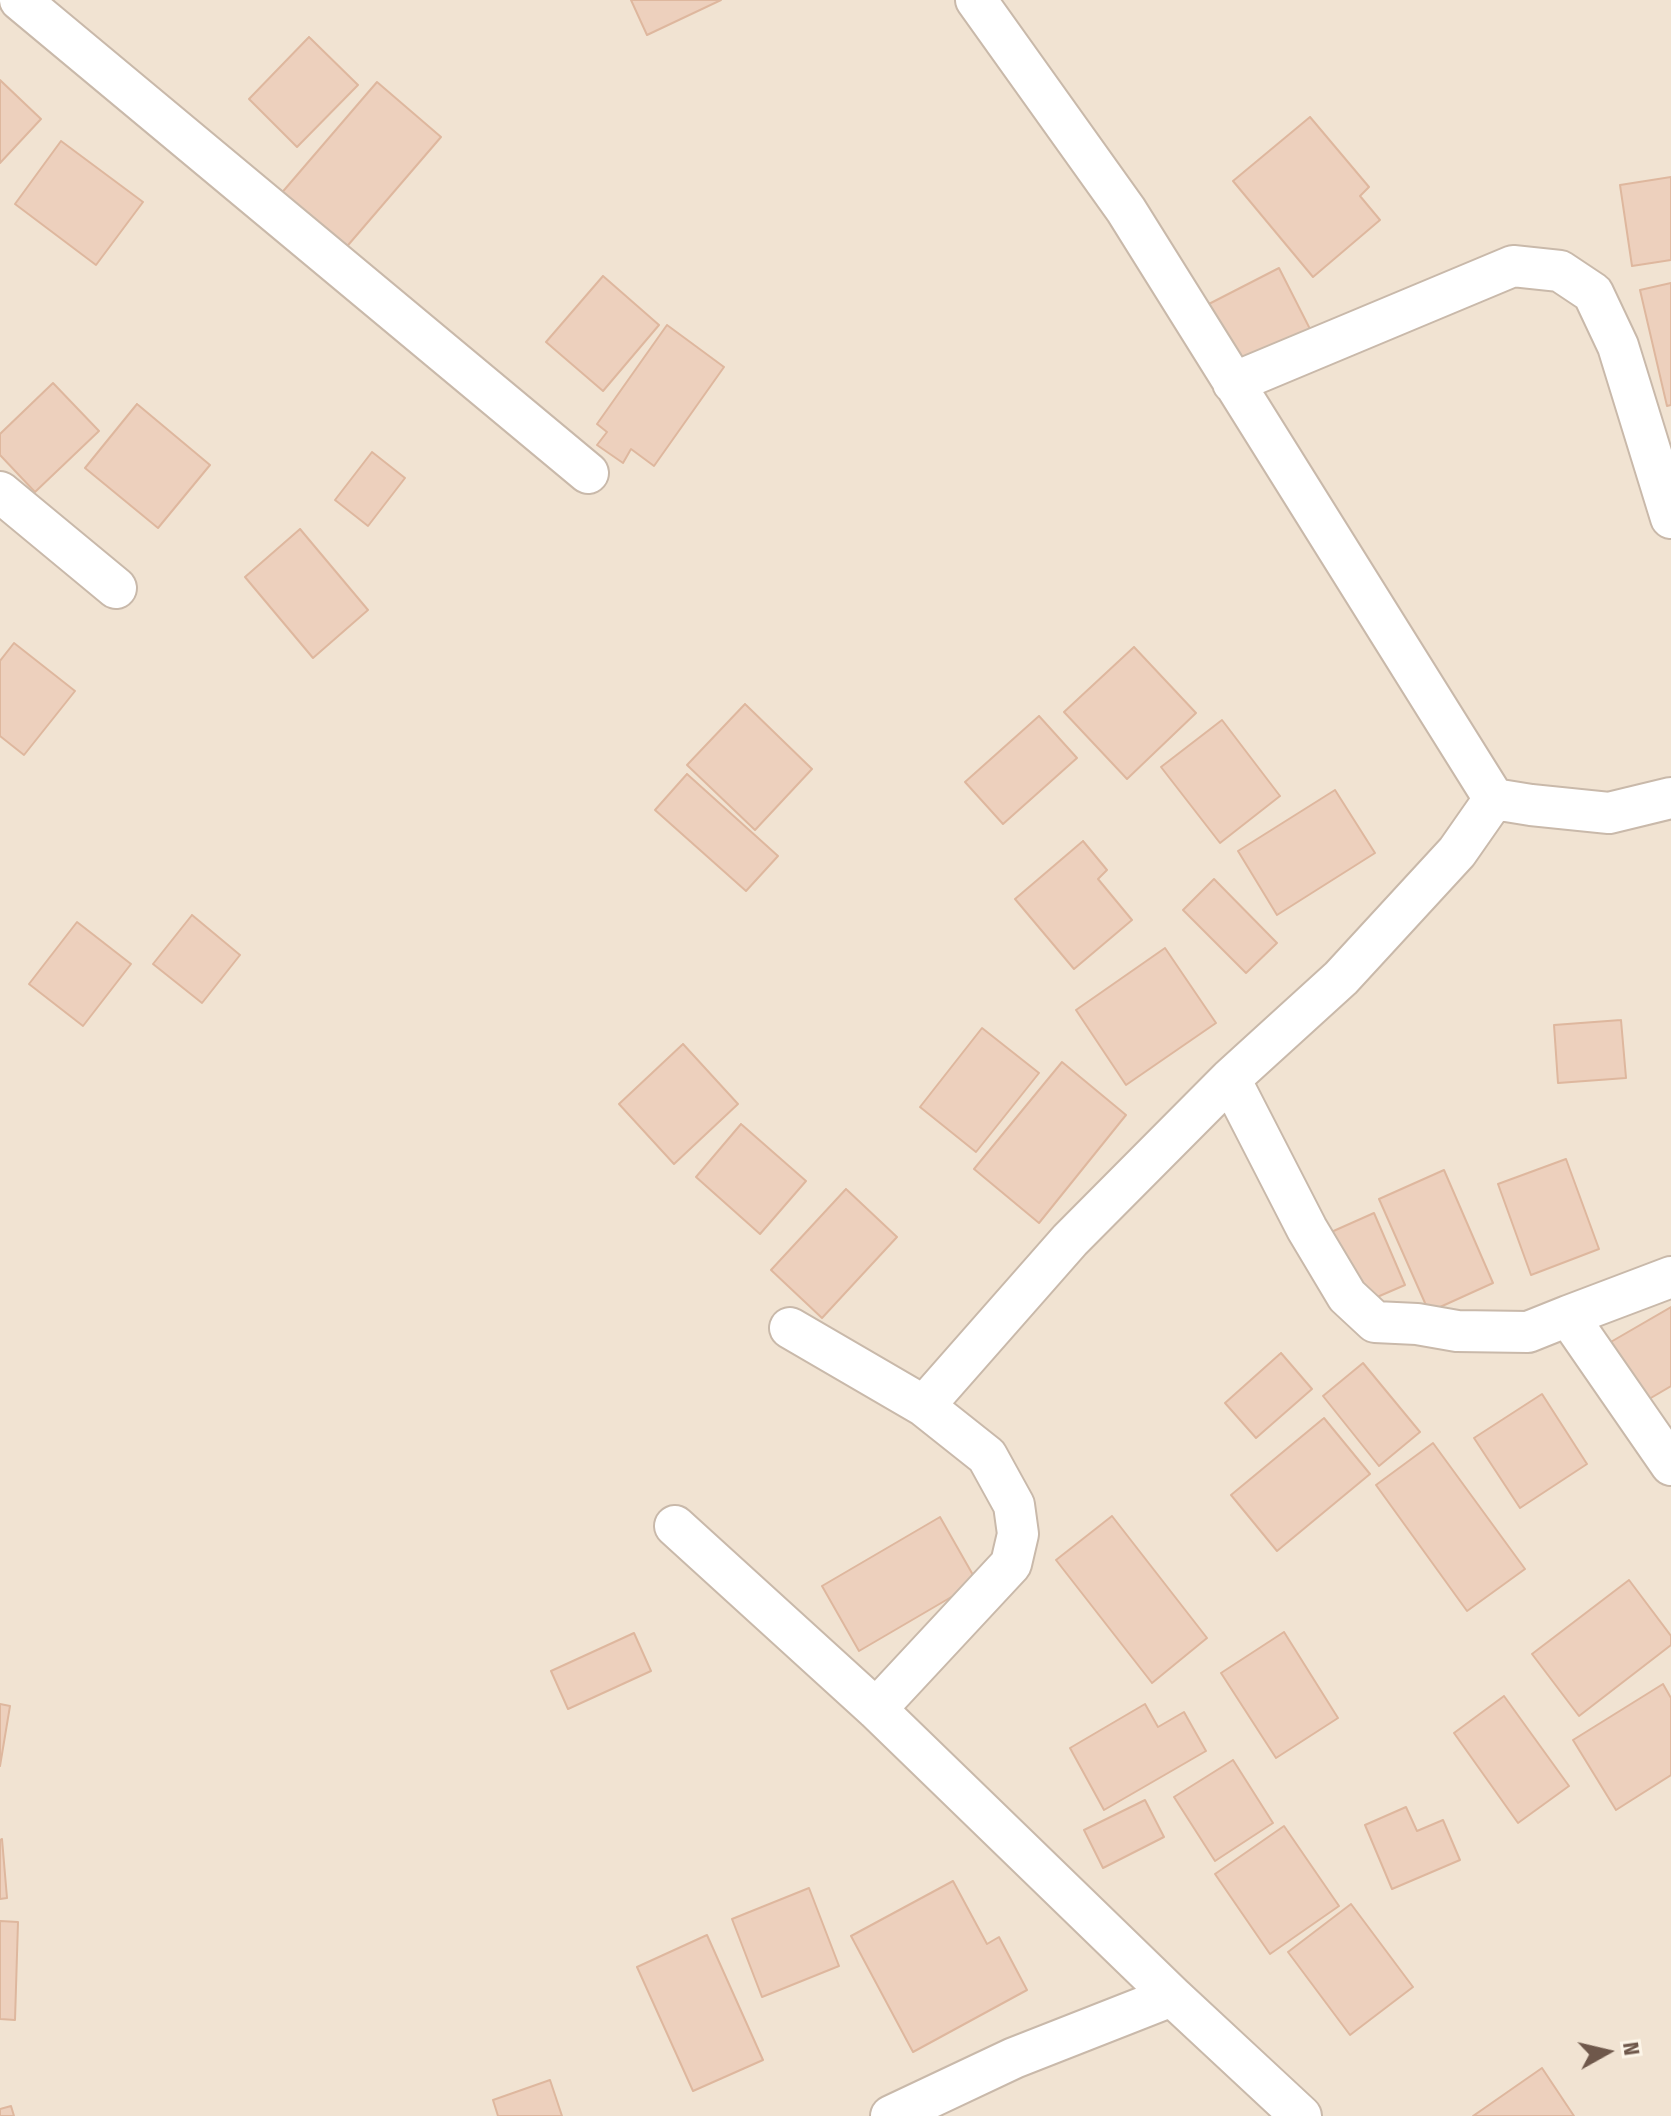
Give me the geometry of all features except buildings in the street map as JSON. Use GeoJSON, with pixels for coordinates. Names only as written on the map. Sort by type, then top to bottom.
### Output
{"type":"FeatureCollection","features":[{"type":"Feature","properties":{"kind":"street"},"geometry":{"type":"LineString","coordinates":[[20,0],[588,473]]}},
{"type":"Feature","properties":{"kind":"street"},"geometry":{"type":"LineString","coordinates":[[976,0],[1126,210],[1494,799]]}},
{"type":"Feature","properties":{"kind":"street"},"geometry":{"type":"LineString","coordinates":[[1233,383],[1513,266],[1560,271],[1593,293],[1618,346],[1671,518]]}},
{"type":"Feature","properties":{"kind":"street"},"geometry":{"type":"LineString","coordinates":[[0,492],[116,588]]}},
{"type":"Feature","properties":{"kind":"street"},"geometry":{"type":"LineString","coordinates":[[1494,799],[1609,813],[1671,798]]}},
{"type":"Feature","properties":{"kind":"street"},"geometry":{"type":"LineString","coordinates":[[924,1406],[1070,1240],[1230,1079],[1351,968],[1457,852],[1494,799]]}},
{"type":"Feature","properties":{"kind":"street"},"geometry":{"type":"LineString","coordinates":[[1230,1079],[1307,1229],[1347,1296],[1375,1322],[1417,1324],[1457,1331],[1528,1332],[1671,1277]]}},
{"type":"Feature","properties":{"kind":"street"},"geometry":{"type":"LineString","coordinates":[[1568,1316],[1671,1465]]}},
{"type":"Feature","properties":{"kind":"street"},"geometry":{"type":"LineString","coordinates":[[790,1328],[924,1406],[987,1456],[1014,1505],[1018,1534],[1011,1564],[876,1709]]}},
{"type":"Feature","properties":{"kind":"street"},"geometry":{"type":"LineString","coordinates":[[675,1526],[876,1709],[1172,1996],[1301,2116]]}},
{"type":"Feature","properties":{"kind":"street"},"geometry":{"type":"LineString","coordinates":[[891,2116],[1014,2058],[1172,1996]]}},
{"type":"Feature","properties":{"kind":"shaded area"},"geometry":{"type":"Polygon","coordinates":[[[0,0],[1671,0],[1671,2116],[0,2116],[0,0]]]}}]}
